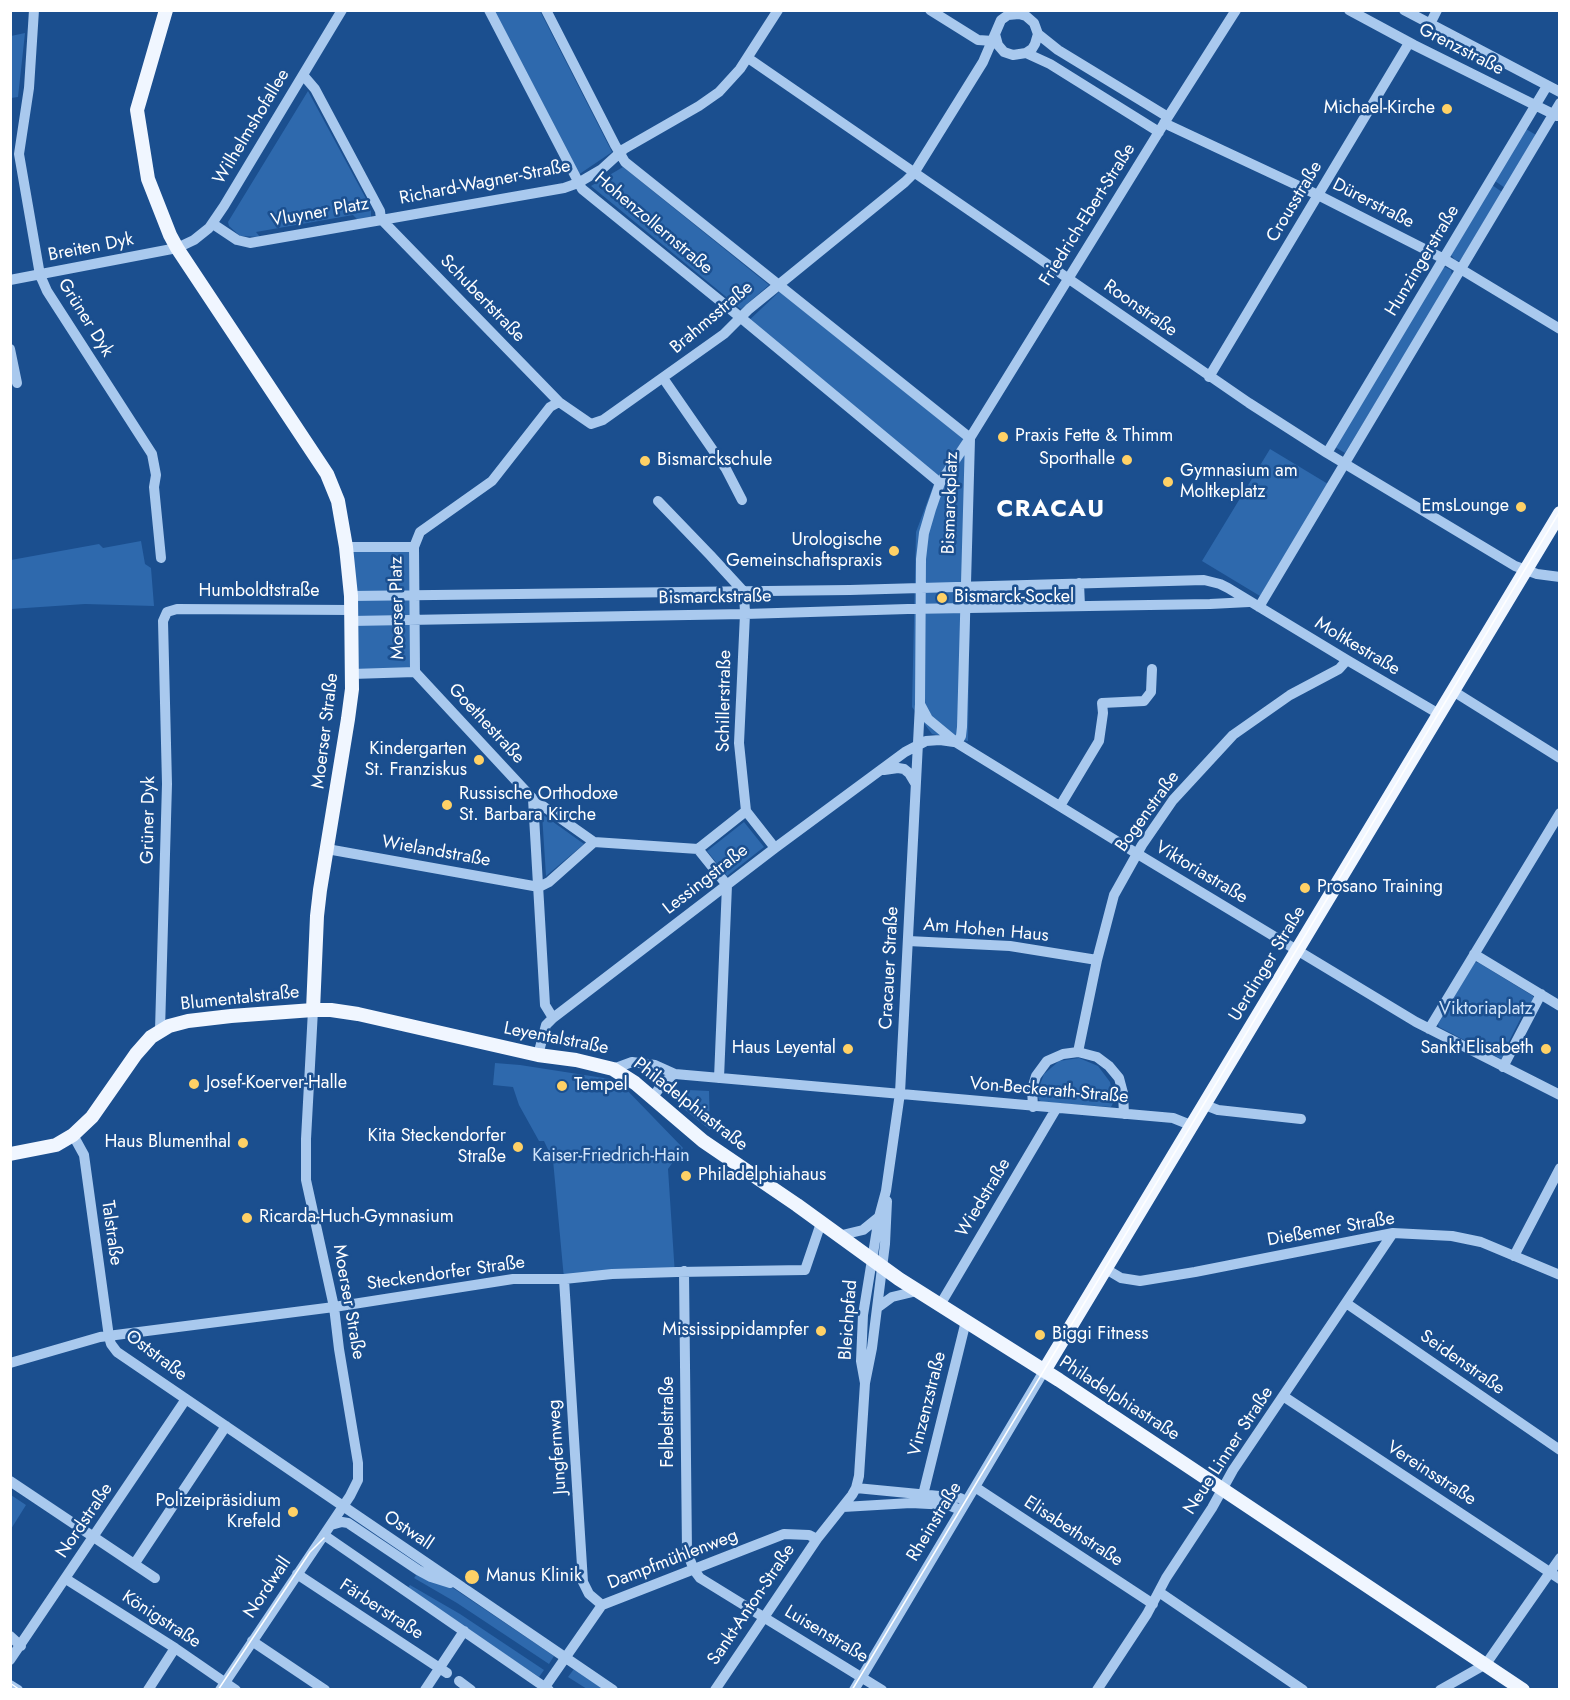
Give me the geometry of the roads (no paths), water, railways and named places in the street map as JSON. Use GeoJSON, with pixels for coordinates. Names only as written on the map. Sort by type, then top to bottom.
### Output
{"type":"FeatureCollection","features":[{"type":"Feature","properties":{"kind":"main road","name":"Moerser Straße"},"geometry":{"type":"LineString","coordinates":[[166,10],[137,110],[148,179],[177,248],[327,474],[338,501],[346,547],[351,609],[352,674],[348,719],[320,890],[313,1010]]}},
{"type":"Feature","properties":{"kind":"main road","name":"Uerdinger Straße"},"geometry":{"type":"LineString","coordinates":[[1044,1371],[1560,513]]}},
{"type":"Feature","properties":{"kind":"main road","name":"Blumentalstraße"},"geometry":{"type":"LineString","coordinates":[[10,1154],[56,1145],[74,1135],[92,1117],[144,1044],[160,1030],[188,1021],[313,1010]]}},
{"type":"Feature","properties":{"kind":"main road","name":"Leyentalstraße"},"geometry":{"type":"LineString","coordinates":[[313,1010],[358,1014],[538,1055],[576,1060],[614,1069]]}},
{"type":"Feature","properties":{"kind":"main road","name":"Philadelphiastraße"},"geometry":{"type":"LineString","coordinates":[[614,1069],[635,1083],[703,1142],[797,1205],[877,1264],[1044,1371],[1523,1689]]}},
{"type":"Feature","properties":{"kind":"street","name":"Grüner Dyk"},"geometry":{"type":"LineString","coordinates":[[34,10],[29,88],[19,154],[40,275],[47,291],[152,453],[156,475],[154,488],[161,558]]}},
{"type":"Feature","properties":{"kind":"street","name":"Wilhelmshofallee"},"geometry":{"type":"LineString","coordinates":[[177,248],[194,240],[213,224],[342,10]]}},
{"type":"Feature","properties":{"kind":"street","name":"Hohenzollernstraße"},"geometry":{"type":"LineString","coordinates":[[489,10],[578,183],[590,196],[740,316],[940,483]]}},
{"type":"Feature","properties":{"kind":"street","name":"Hohenzollernstraße"},"geometry":{"type":"LineString","coordinates":[[546,10],[619,153],[626,162],[970,438]]}},
{"type":"Feature","properties":{"kind":"street","name":"Richard-Wagner-Straße"},"geometry":{"type":"LineString","coordinates":[[381,219],[564,188],[578,183],[602,169],[619,153],[710,99],[733,78],[778,10]]}},
{"type":"Feature","properties":{"kind":"street"},"geometry":{"type":"LineString","coordinates":[[930,10],[978,40],[994,37]]}},
{"type":"Feature","properties":{"kind":"street","name":"Friedrich-Ebert-Straße"},"geometry":{"type":"LineString","coordinates":[[970,438],[1163,124],[1236,10]]}},
{"type":"Feature","properties":{"kind":"street","name":"Grenzstraße"},"geometry":{"type":"LineString","coordinates":[[1349,10],[1409,43],[1556,116]]}},
{"type":"Feature","properties":{"kind":"street","name":"Grenzstraße"},"geometry":{"type":"LineString","coordinates":[[1404,10],[1559,92]]}},
{"type":"Feature","properties":{"kind":"street"},"geometry":{"type":"LineString","coordinates":[[1430,24],[1437,10]]}},
{"type":"Feature","properties":{"kind":"street"},"geometry":{"type":"LineString","coordinates":[[1025,13],[1034,23],[1038,34],[1035,44],[1026,53],[1013,55],[1004,52],[998,45],[994,37],[1002,15],[1025,13]]}},
{"type":"Feature","properties":{"kind":"street","name":"Dürerstraße"},"geometry":{"type":"LineString","coordinates":[[1038,34],[1163,124]]}},
{"type":"Feature","properties":{"kind":"street","name":"Brahmsstraße"},"geometry":{"type":"LineString","coordinates":[[559,402],[591,424],[603,420],[724,334],[740,316],[914,173],[983,62],[994,37]]}},
{"type":"Feature","properties":{"kind":"street","name":"Crousstraße"},"geometry":{"type":"LineString","coordinates":[[1209,377],[1409,43]]}},
{"type":"Feature","properties":{"kind":"street","name":"Dürerstraße"},"geometry":{"type":"LineString","coordinates":[[1026,53],[1163,124],[1318,195],[1444,259],[1560,329]]}},
{"type":"Feature","properties":{"kind":"street","name":"Roonstraße"},"geometry":{"type":"LineString","coordinates":[[748,58],[1209,377],[1327,453],[1525,570],[1560,578]]}},
{"type":"Feature","properties":{"kind":"street","name":"Vluyner Platz"},"geometry":{"type":"LineString","coordinates":[[213,224],[237,240],[249,243],[381,219],[380,211],[320,99],[303,75]]}},
{"type":"Feature","properties":{"kind":"street","name":"Hunzingerstraße"},"geometry":{"type":"LineString","coordinates":[[1327,453],[1547,86]]}},
{"type":"Feature","properties":{"kind":"street","name":"Hunzingerstraße"},"geometry":{"type":"LineString","coordinates":[[1254,604],[1344,463],[1460,269],[1556,116],[1560,103]]}},
{"type":"Feature","properties":{"kind":"street","name":"Schubertstraße"},"geometry":{"type":"LineString","coordinates":[[381,219],[559,402]]}},
{"type":"Feature","properties":{"kind":"street","name":"Breiten Dyk"},"geometry":{"type":"LineString","coordinates":[[10,280],[177,248]]}},
{"type":"Feature","properties":{"kind":"street"},"geometry":{"type":"LineString","coordinates":[[10,349],[17,383]]}},
{"type":"Feature","properties":{"kind":"street"},"geometry":{"type":"LineString","coordinates":[[663,378],[726,469],[742,500]]}},
{"type":"Feature","properties":{"kind":"street"},"geometry":{"type":"LineString","coordinates":[[414,547],[420,532],[492,481],[550,408],[559,402]]}},
{"type":"Feature","properties":{"kind":"street","name":"Bismarckplatz"},"geometry":{"type":"LineString","coordinates":[[917,746],[920,704],[920,588],[924,533],[940,483],[970,438]]}},
{"type":"Feature","properties":{"kind":"street","name":"Bismarckplatz"},"geometry":{"type":"LineString","coordinates":[[957,743],[962,728],[970,438]]}},
{"type":"Feature","properties":{"kind":"street","name":"Bismarckstraße"},"geometry":{"type":"LineString","coordinates":[[658,501],[744,591]]}},
{"type":"Feature","properties":{"kind":"street","name":"Moerser Platz"},"geometry":{"type":"LineString","coordinates":[[346,547],[414,547],[415,672],[352,674]]}},
{"type":"Feature","properties":{"kind":"street","name":"Bismarckstraße"},"geometry":{"type":"LineString","coordinates":[[351,609],[415,596],[920,588],[1187,580]]}},
{"type":"Feature","properties":{"kind":"street","name":"Moltkestraße"},"geometry":{"type":"LineString","coordinates":[[1187,580],[1204,580],[1220,584],[1439,714]]}},
{"type":"Feature","properties":{"kind":"street"},"geometry":{"type":"LineString","coordinates":[[1079,583],[1080,606]]}},
{"type":"Feature","properties":{"kind":"street","name":"Schillerstraße"},"geometry":{"type":"LineString","coordinates":[[744,591],[739,743],[746,811]]}},
{"type":"Feature","properties":{"kind":"street","name":"Bismarckstraße"},"geometry":{"type":"LineString","coordinates":[[351,609],[415,620],[1254,604]]}},
{"type":"Feature","properties":{"kind":"street","name":"Humboldtstraße"},"geometry":{"type":"LineString","coordinates":[[167,612],[177,609],[217,608],[351,609]]}},
{"type":"Feature","properties":{"kind":"street","name":"Grüner Dyk"},"geometry":{"type":"LineString","coordinates":[[160,1030],[167,796],[163,621],[167,612]]}},
{"type":"Feature","properties":{"kind":"street","name":"Bogenstraße"},"geometry":{"type":"LineString","coordinates":[[1078,1052],[1096,960],[1114,895],[1136,853],[1173,800],[1233,735],[1290,695],[1339,669],[1347,660]]}},
{"type":"Feature","properties":{"kind":"street"},"geometry":{"type":"LineString","coordinates":[[1060,806],[1099,741],[1102,703],[1144,700],[1151,692],[1152,669]]}},
{"type":"Feature","properties":{"kind":"street","name":"Goethestraße"},"geometry":{"type":"LineString","coordinates":[[415,672],[533,799],[594,842]]}},
{"type":"Feature","properties":{"kind":"street"},"geometry":{"type":"LineString","coordinates":[[1453,691],[1560,758]]}},
{"type":"Feature","properties":{"kind":"street","name":"Viktoriastraße"},"geometry":{"type":"LineString","coordinates":[[920,704],[928,719],[957,743],[1429,1029]]}},
{"type":"Feature","properties":{"kind":"street","name":"Viktoriastraße"},"geometry":{"type":"LineString","coordinates":[[917,746],[926,741],[940,740],[957,743]]}},
{"type":"Feature","properties":{"kind":"street","name":"Lessingstraße"},"geometry":{"type":"LineString","coordinates":[[553,1018],[775,848],[897,758],[917,746]]}},
{"type":"Feature","properties":{"kind":"street","name":"Cracauer Straße"},"geometry":{"type":"LineString","coordinates":[[877,1264],[879,1217],[886,1191],[900,1093],[917,746]]}},
{"type":"Feature","properties":{"kind":"street"},"geometry":{"type":"LineString","coordinates":[[881,770],[904,769],[916,783]]}},
{"type":"Feature","properties":{"kind":"street"},"geometry":{"type":"LineString","coordinates":[[533,799],[545,1005],[553,1018],[546,1025],[538,1055]]}},
{"type":"Feature","properties":{"kind":"street"},"geometry":{"type":"LineString","coordinates":[[539,886],[549,882],[594,842],[698,849],[746,811],[775,848]]}},
{"type":"Feature","properties":{"kind":"street"},"geometry":{"type":"LineString","coordinates":[[1560,813],[1555,826],[1429,1029],[1560,1095]]}},
{"type":"Feature","properties":{"kind":"street","name":"Wielandstraße"},"geometry":{"type":"LineString","coordinates":[[327,849],[539,886]]}},
{"type":"Feature","properties":{"kind":"street"},"geometry":{"type":"LineString","coordinates":[[698,849],[727,885],[718,1078]]}},
{"type":"Feature","properties":{"kind":"street","name":"Am Hohen Haus"},"geometry":{"type":"LineString","coordinates":[[908,941],[1010,946],[1096,960]]}},
{"type":"Feature","properties":{"kind":"street"},"geometry":{"type":"LineString","coordinates":[[1474,954],[1560,1006]]}},
{"type":"Feature","properties":{"kind":"street"},"geometry":{"type":"LineString","coordinates":[[1503,1067],[1541,994]]}},
{"type":"Feature","properties":{"kind":"street","name":"Moerser Straße"},"geometry":{"type":"LineString","coordinates":[[313,1010],[306,1180],[334,1306],[359,1470],[357,1485],[344,1506]]}},
{"type":"Feature","properties":{"kind":"street"},"geometry":{"type":"LineString","coordinates":[[1033,1107],[1032,1089],[1036,1076],[1047,1061],[1063,1054],[1078,1052],[1097,1057],[1119,1078],[1124,1114]]}},
{"type":"Feature","properties":{"kind":"street","name":"Leyentalstraße"},"geometry":{"type":"LineString","coordinates":[[614,1069],[632,1062],[655,1065],[675,1074],[900,1093]]}},
{"type":"Feature","properties":{"kind":"street"},"geometry":{"type":"LineString","coordinates":[[652,1098],[664,1082],[675,1074]]}},
{"type":"Feature","properties":{"kind":"street","name":"Von-Beckerath-Straße"},"geometry":{"type":"LineString","coordinates":[[900,1093],[1033,1107],[1173,1118],[1193,1126]]}},
{"type":"Feature","properties":{"kind":"street"},"geometry":{"type":"LineString","coordinates":[[1205,1105],[1218,1110],[1301,1119]]}},
{"type":"Feature","properties":{"kind":"street","name":"Wiedstraße"},"geometry":{"type":"LineString","coordinates":[[940,1305],[1056,1109]]}},
{"type":"Feature","properties":{"kind":"street","name":"Talstraße"},"geometry":{"type":"LineString","coordinates":[[74,1135],[84,1155],[110,1337]]}},
{"type":"Feature","properties":{"kind":"street"},"geometry":{"type":"LineString","coordinates":[[1514,1256],[1560,1168]]}},
{"type":"Feature","properties":{"kind":"street","name":"Cracauer Straße"},"geometry":{"type":"LineString","coordinates":[[877,1264],[887,1218],[886,1191]]}},
{"type":"Feature","properties":{"kind":"street"},"geometry":{"type":"LineString","coordinates":[[838,1236],[863,1230],[879,1217]]}},
{"type":"Feature","properties":{"kind":"street","name":"Steckendorfer Straße"},"geometry":{"type":"LineString","coordinates":[[10,1363],[100,1337],[334,1306],[513,1279],[564,1279],[612,1274],[805,1270],[821,1223]]}},
{"type":"Feature","properties":{"kind":"street","name":"Dießemer Straße"},"geometry":{"type":"LineString","coordinates":[[1106,1269],[1121,1278],[1140,1281],[1393,1233],[1452,1236],[1481,1242],[1560,1275]]}},
{"type":"Feature","properties":{"kind":"street","name":"Neue Linner Straße"},"geometry":{"type":"LineString","coordinates":[[1097,1689],[1153,1604],[1166,1578],[1212,1508],[1233,1470],[1393,1233]]}},
{"type":"Feature","properties":{"kind":"street","name":"Bleichpfad"},"geometry":{"type":"LineString","coordinates":[[817,1539],[856,1488],[859,1476],[865,1383],[877,1308],[877,1264]]}},
{"type":"Feature","properties":{"kind":"street","name":"Bleichpfad"},"geometry":{"type":"LineString","coordinates":[[865,1383],[861,1361],[862,1315],[877,1264]]}},
{"type":"Feature","properties":{"kind":"street","name":"Felbelstraße"},"geometry":{"type":"LineString","coordinates":[[684,1272],[687,1552],[694,1570]]}},
{"type":"Feature","properties":{"kind":"street","name":"Jungfernweg"},"geometry":{"type":"LineString","coordinates":[[564,1279],[583,1582],[589,1594],[602,1605]]}},
{"type":"Feature","properties":{"kind":"street"},"geometry":{"type":"LineString","coordinates":[[877,1308],[892,1297],[918,1291]]}},
{"type":"Feature","properties":{"kind":"street","name":"Seidenstraße"},"geometry":{"type":"LineString","coordinates":[[1347,1303],[1560,1450]]}},
{"type":"Feature","properties":{"kind":"street","name":"Vinzenzstraße"},"geometry":{"type":"LineString","coordinates":[[922,1495],[966,1321]]}},
{"type":"Feature","properties":{"kind":"street","name":"Oststraße"},"geometry":{"type":"LineString","coordinates":[[110,1337],[111,1344],[117,1352],[186,1399]]}},
{"type":"Feature","properties":{"kind":"street","name":"Rheinstraße"},"geometry":{"type":"LineString","coordinates":[[854,1689],[1044,1371]]}},
{"type":"Feature","properties":{"kind":"street","name":"Vereinsstraße"},"geometry":{"type":"LineString","coordinates":[[1283,1396],[1560,1579]]}},
{"type":"Feature","properties":{"kind":"street","name":"Ostwall"},"geometry":{"type":"LineString","coordinates":[[186,1399],[613,1689]]}},
{"type":"Feature","properties":{"kind":"street","name":"Nordstraße"},"geometry":{"type":"LineString","coordinates":[[10,1660],[186,1399]]}},
{"type":"Feature","properties":{"kind":"street"},"geometry":{"type":"LineString","coordinates":[[135,1563],[226,1426]]}},
{"type":"Feature","properties":{"kind":"street"},"geometry":{"type":"LineString","coordinates":[[10,1481],[155,1578]]}},
{"type":"Feature","properties":{"kind":"street","name":"Elisabethstraße"},"geometry":{"type":"LineString","coordinates":[[975,1487],[1153,1604]]}},
{"type":"Feature","properties":{"kind":"street"},"geometry":{"type":"LineString","coordinates":[[856,1488],[960,1498],[964,1506]]}},
{"type":"Feature","properties":{"kind":"street"},"geometry":{"type":"LineString","coordinates":[[843,1507],[912,1503],[964,1506]]}},
{"type":"Feature","properties":{"kind":"street","name":"Nordwall"},"geometry":{"type":"LineString","coordinates":[[222,1686],[344,1506]]}},
{"type":"Feature","properties":{"kind":"street"},"geometry":{"type":"LineString","coordinates":[[331,1525],[342,1522],[348,1524],[424,1574],[459,1585]]}},
{"type":"Feature","properties":{"kind":"street","name":"Dampfmühlenweg"},"geometry":{"type":"LineString","coordinates":[[547,1688],[565,1656],[602,1605],[784,1534],[809,1535],[817,1539]]}},
{"type":"Feature","properties":{"kind":"street"},"geometry":{"type":"LineString","coordinates":[[324,1535],[547,1688]]}},
{"type":"Feature","properties":{"kind":"street","name":"Sankt-Anton-Straße"},"geometry":{"type":"LineString","coordinates":[[715,1689],[817,1539]]}},
{"type":"Feature","properties":{"kind":"street"},"geometry":{"type":"LineString","coordinates":[[1440,1689],[1486,1665],[1560,1558]]}},
{"type":"Feature","properties":{"kind":"street","name":"Luisenstraße"},"geometry":{"type":"LineString","coordinates":[[694,1570],[700,1578],[882,1689]]}},
{"type":"Feature","properties":{"kind":"street","name":"Färberstraße"},"geometry":{"type":"LineString","coordinates":[[297,1574],[443,1671]]}},
{"type":"Feature","properties":{"kind":"street","name":"Königstraße"},"geometry":{"type":"LineString","coordinates":[[66,1579],[175,1648],[222,1686],[236,1689]]}},
{"type":"Feature","properties":{"kind":"street"},"geometry":{"type":"LineString","coordinates":[[1159,1592],[1303,1689]]}},
{"type":"Feature","properties":{"kind":"street"},"geometry":{"type":"LineString","coordinates":[[425,1689],[443,1671],[464,1631]]}},
{"type":"Feature","properties":{"kind":"street"},"geometry":{"type":"LineString","coordinates":[[10,1636],[21,1646]]}},
{"type":"Feature","properties":{"kind":"street"},"geometry":{"type":"LineString","coordinates":[[252,1641],[325,1689]]}},
{"type":"Feature","properties":{"kind":"street"},"geometry":{"type":"LineString","coordinates":[[148,1689],[175,1648]]}},
{"type":"Feature","properties":{"kind":"street"},"geometry":{"type":"LineString","coordinates":[[459,1681],[471,1689]]}},
{"type":"Feature","properties":{"kind":"street"},"geometry":{"type":"LineString","coordinates":[[10,1685],[18,1689]]}},
{"type":"Feature","properties":{"kind":"tram line"},"geometry":{"type":"LineString","coordinates":[[852,1690],[1560,511]]}},
{"type":"Feature","properties":{"kind":"tram line"},"geometry":{"type":"LineString","coordinates":[[218,1690],[310,1552],[324,1538]]}},
{"type":"Feature","properties":{"kind":"tram line"},"geometry":{"type":"LineString","coordinates":[[10,1683],[20,1690]]}},
{"type":"Feature","properties":{"kind":"place","name":"Michael-Kirche"},"geometry":{"type":"Point","coordinates":[1447,109]}},
{"type":"Feature","properties":{"kind":"place","name":"Praxis Fette & Thimm"},"geometry":{"type":"Point","coordinates":[1003,437]}},
{"type":"Feature","properties":{"kind":"place","name":"Sporthalle"},"geometry":{"type":"Point","coordinates":[1127,460]}},
{"type":"Feature","properties":{"kind":"place","name":"Bismarckschule"},"geometry":{"type":"Point","coordinates":[645,461]}},
{"type":"Feature","properties":{"kind":"place","name":"Gymnasium am Moltkeplatz"},"geometry":{"type":"Point","coordinates":[1168,482]}},
{"type":"Feature","properties":{"kind":"place","name":"EmsLounge"},"geometry":{"type":"Point","coordinates":[1521,507]}},
{"type":"Feature","properties":{"kind":"place","name":"Urologische Gemeinschaftspraxis"},"geometry":{"type":"Point","coordinates":[894,551]}},
{"type":"Feature","properties":{"kind":"place","name":"Bismarck-Sockel"},"geometry":{"type":"Point","coordinates":[942,598]}},
{"type":"Feature","properties":{"kind":"place","name":"Kindergarten St. Franziskus"},"geometry":{"type":"Point","coordinates":[479,760]}},
{"type":"Feature","properties":{"kind":"place","name":"Russische Orthodoxe St. Barbara Kirche"},"geometry":{"type":"Point","coordinates":[447,805]}},
{"type":"Feature","properties":{"kind":"place","name":"Prosano Training"},"geometry":{"type":"Point","coordinates":[1305,888]}},
{"type":"Feature","properties":{"kind":"place","name":"Haus Leyental"},"geometry":{"type":"Point","coordinates":[848,1049]}},
{"type":"Feature","properties":{"kind":"place","name":"Sankt Elisabeth"},"geometry":{"type":"Point","coordinates":[1546,1049]}},
{"type":"Feature","properties":{"kind":"place","name":"Josef-Koerver-Halle"},"geometry":{"type":"Point","coordinates":[194,1084]}},
{"type":"Feature","properties":{"kind":"place","name":"Tempel"},"geometry":{"type":"Point","coordinates":[562,1086]}},
{"type":"Feature","properties":{"kind":"place","name":"Haus Blumenthal"},"geometry":{"type":"Point","coordinates":[243,1143]}},
{"type":"Feature","properties":{"kind":"place","name":"Kita Steckendorfer Straße"},"geometry":{"type":"Point","coordinates":[518,1147]}},
{"type":"Feature","properties":{"kind":"place","name":"Philadelphiahaus"},"geometry":{"type":"Point","coordinates":[686,1176]}},
{"type":"Feature","properties":{"kind":"place","name":"Ricarda-Huch-Gymnasium"},"geometry":{"type":"Point","coordinates":[247,1218]}},
{"type":"Feature","properties":{"kind":"place","name":"Mississippidampfer"},"geometry":{"type":"Point","coordinates":[821,1331]}},
{"type":"Feature","properties":{"kind":"place","name":"Biggi Fitness"},"geometry":{"type":"Point","coordinates":[1040,1335]}},
{"type":"Feature","properties":{"kind":"place","name":"Polizeipräsidium Krefeld"},"geometry":{"type":"Point","coordinates":[293,1512]}},
{"type":"Feature","properties":{"kind":"place","name":"Manus Klinik"},"geometry":{"type":"Point","coordinates":[472,1577]}},
{"type":"Feature","properties":{"kind":"district","name":"CRACAU"},"geometry":{"type":"Point","coordinates":[1051,510]}},
{"type":"Feature","properties":{"kind":"park label","name":"Viktoriaplatz"},"geometry":{"type":"Point","coordinates":[1486,1010]}},
{"type":"Feature","properties":{"kind":"park label","name":"Kaiser-Friedrich-Hain"},"geometry":{"type":"Point","coordinates":[611,1157]}}]}
